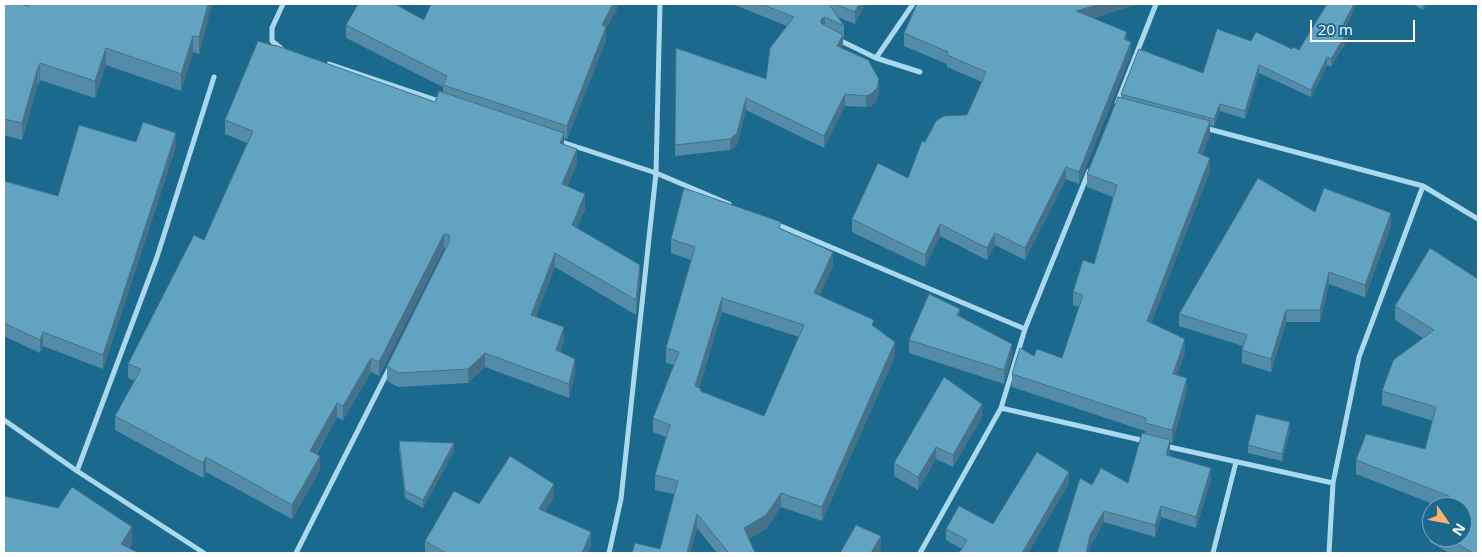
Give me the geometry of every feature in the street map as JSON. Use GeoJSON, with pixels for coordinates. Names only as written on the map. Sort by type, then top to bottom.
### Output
{"type":"FeatureCollection","features":[{"type":"Feature","properties":{"kind":"street"},"geometry":{"type":"LineString","coordinates":[[283,4],[272,28],[272,41],[280,48],[290,51]]}},
{"type":"Feature","properties":{"kind":"street"},"geometry":{"type":"LineString","coordinates":[[609,553],[621,499],[656,173],[660,4]]}},
{"type":"Feature","properties":{"kind":"street"},"geometry":{"type":"LineString","coordinates":[[876,58],[913,4]]}},
{"type":"Feature","properties":{"kind":"street"},"geometry":{"type":"LineString","coordinates":[[1126,107],[1116,105],[1156,4]]}},
{"type":"Feature","properties":{"kind":"street"},"geometry":{"type":"LineString","coordinates":[[833,38],[876,58],[920,72]]}},
{"type":"Feature","properties":{"kind":"street"},"geometry":{"type":"LineString","coordinates":[[327,64],[449,104]]}},
{"type":"Feature","properties":{"kind":"street"},"geometry":{"type":"LineString","coordinates":[[77,471],[157,257],[214,76]]}},
{"type":"Feature","properties":{"kind":"street"},"geometry":{"type":"LineString","coordinates":[[1202,128],[1422,186],[1478,219]]}},
{"type":"Feature","properties":{"kind":"street"},"geometry":{"type":"LineString","coordinates":[[552,139],[656,173],[737,207]]}},
{"type":"Feature","properties":{"kind":"street"},"geometry":{"type":"LineString","coordinates":[[920,553],[1001,408],[1024,329],[1090,168]]}},
{"type":"Feature","properties":{"kind":"street"},"geometry":{"type":"LineString","coordinates":[[1329,553],[1333,482],[1359,357],[1422,186]]}},
{"type":"Feature","properties":{"kind":"street"},"geometry":{"type":"LineString","coordinates":[[773,222],[1024,329]]}},
{"type":"Feature","properties":{"kind":"street"},"geometry":{"type":"LineString","coordinates":[[296,553],[394,357]]}},
{"type":"Feature","properties":{"kind":"street"},"geometry":{"type":"LineString","coordinates":[[1001,408],[1151,443]]}},
{"type":"Feature","properties":{"kind":"street"},"geometry":{"type":"LineString","coordinates":[[4,420],[77,471],[204,553]]}},
{"type":"Feature","properties":{"kind":"street"},"geometry":{"type":"LineString","coordinates":[[1161,445],[1333,482]]}},
{"type":"Feature","properties":{"kind":"street"},"geometry":{"type":"LineString","coordinates":[[1213,553],[1236,462]]}},
{"type":"Feature","properties":{"kind":"building"},"geometry":{"type":"Polygon","coordinates":[[[4,4],[28,6],[29,4],[208,4],[199,37],[193,36],[181,74],[106,48],[95,81],[40,63],[22,123],[4,119],[4,4]]]}},
{"type":"Feature","properties":{"kind":"building"},"geometry":{"type":"Polygon","coordinates":[[[358,4],[395,4],[424,20],[431,4],[613,4],[602,25],[606,27],[567,126],[443,85],[447,76],[346,25],[358,4]]]}},
{"type":"Feature","properties":{"kind":"building"},"geometry":{"type":"Polygon","coordinates":[[[761,4],[829,4],[844,26],[825,17],[821,19],[821,23],[843,35],[837,46],[868,60],[879,79],[877,88],[866,96],[845,94],[824,136],[746,98],[737,133],[730,139],[675,145],[676,48],[766,79],[770,48],[794,17],[761,4]]]}},
{"type":"Feature","properties":{"kind":"building"},"geometry":{"type":"Polygon","coordinates":[[[835,4],[859,4],[855,12],[835,4]]]}},
{"type":"Feature","properties":{"kind":"building"},"geometry":{"type":"Polygon","coordinates":[[[917,4],[1100,4],[1076,11],[1127,32],[1124,39],[1131,42],[1079,172],[1066,167],[1025,248],[995,233],[987,248],[940,224],[925,255],[852,219],[878,163],[908,178],[922,141],[925,142],[936,121],[944,116],[967,115],[986,72],[947,55],[948,52],[904,33],[917,4]]]}},
{"type":"Feature","properties":{"kind":"building"},"geometry":{"type":"Polygon","coordinates":[[[1327,4],[1354,4],[1342,27],[1348,31],[1331,59],[1327,57],[1311,90],[1259,65],[1245,111],[1220,104],[1214,119],[1121,94],[1139,49],[1203,73],[1217,29],[1251,41],[1256,32],[1292,49],[1293,47],[1299,50],[1327,4]]]}},
{"type":"Feature","properties":{"kind":"building"},"geometry":{"type":"Polygon","coordinates":[[[258,41],[275,45],[435,102],[439,91],[564,133],[560,143],[577,149],[562,184],[585,194],[572,225],[640,265],[636,300],[555,253],[531,315],[564,327],[556,350],[575,359],[569,384],[485,353],[468,369],[398,373],[387,366],[450,240],[449,235],[444,234],[379,362],[371,358],[343,406],[337,403],[310,451],[320,456],[292,505],[206,457],[203,463],[115,416],[141,369],[128,364],[194,235],[204,240],[253,131],[225,120],[258,41]]]}},
{"type":"Feature","properties":{"kind":"building"},"geometry":{"type":"Polygon","coordinates":[[[1118,97],[1210,121],[1198,153],[1210,158],[1147,321],[1185,339],[1173,374],[1187,378],[1172,430],[1145,423],[1146,418],[1012,374],[1020,348],[1034,356],[1037,349],[1062,358],[1083,295],[1073,292],[1083,260],[1094,264],[1117,185],[1087,174],[1118,97]]]}},
{"type":"Feature","properties":{"kind":"building"},"geometry":{"type":"Polygon","coordinates":[[[143,122],[176,133],[103,355],[43,332],[40,340],[4,323],[4,181],[58,196],[79,125],[136,142],[143,122]]]}},
{"type":"Feature","properties":{"kind":"building"},"geometry":{"type":"Polygon","coordinates":[[[1258,178],[1315,212],[1324,188],[1391,213],[1365,285],[1329,272],[1320,310],[1286,310],[1271,359],[1242,350],[1247,335],[1179,314],[1258,178]]]}},
{"type":"Feature","properties":{"kind":"building"},"geometry":{"type":"Polygon","coordinates":[[[684,188],[781,222],[779,228],[833,252],[814,293],[874,320],[872,325],[895,342],[822,507],[781,493],[766,515],[744,528],[755,553],[729,553],[697,514],[687,553],[632,553],[635,543],[660,549],[678,481],[655,475],[670,425],[653,418],[679,352],[666,348],[695,247],[671,239],[684,188]],[[722,298],[695,386],[701,389],[700,391],[764,416],[804,325],[722,298]]]}},
{"type":"Feature","properties":{"kind":"building"},"geometry":{"type":"Polygon","coordinates":[[[1430,248],[1478,279],[1478,553],[1473,553],[1463,547],[1472,547],[1472,497],[1448,497],[1356,460],[1366,434],[1425,449],[1436,407],[1382,391],[1393,361],[1434,330],[1395,306],[1430,248]]]}},
{"type":"Feature","properties":{"kind":"building"},"geometry":{"type":"Polygon","coordinates":[[[929,294],[960,309],[957,315],[1012,344],[1004,370],[909,340],[929,294]]]}},
{"type":"Feature","properties":{"kind":"building"},"geometry":{"type":"Polygon","coordinates":[[[944,377],[982,404],[953,455],[936,447],[918,477],[894,463],[944,377]]]}},
{"type":"Feature","properties":{"kind":"building"},"geometry":{"type":"Polygon","coordinates":[[[1256,414],[1290,422],[1282,454],[1248,445],[1256,414]]]}},
{"type":"Feature","properties":{"kind":"building"},"geometry":{"type":"Polygon","coordinates":[[[1142,433],[1170,440],[1166,455],[1211,468],[1196,517],[1161,506],[1155,525],[1104,511],[1090,535],[1086,553],[1057,553],[1080,478],[1092,485],[1101,468],[1128,483],[1142,433]]]}},
{"type":"Feature","properties":{"kind":"building"},"geometry":{"type":"Polygon","coordinates":[[[399,441],[454,443],[423,500],[405,491],[399,441]]]}},
{"type":"Feature","properties":{"kind":"building"},"geometry":{"type":"Polygon","coordinates":[[[1037,452],[1069,472],[1022,553],[959,553],[967,540],[946,529],[959,506],[993,524],[1037,452]]]}},
{"type":"Feature","properties":{"kind":"building"},"geometry":{"type":"Polygon","coordinates":[[[510,456],[554,484],[539,509],[591,532],[582,553],[446,553],[425,541],[454,491],[479,504],[510,456]]]}},
{"type":"Feature","properties":{"kind":"building"},"geometry":{"type":"Polygon","coordinates":[[[72,487],[132,527],[121,544],[139,553],[4,553],[4,496],[58,508],[72,487]]]}},
{"type":"Feature","properties":{"kind":"building"},"geometry":{"type":"Polygon","coordinates":[[[856,525],[881,536],[871,553],[840,553],[856,525]]]}}]}
